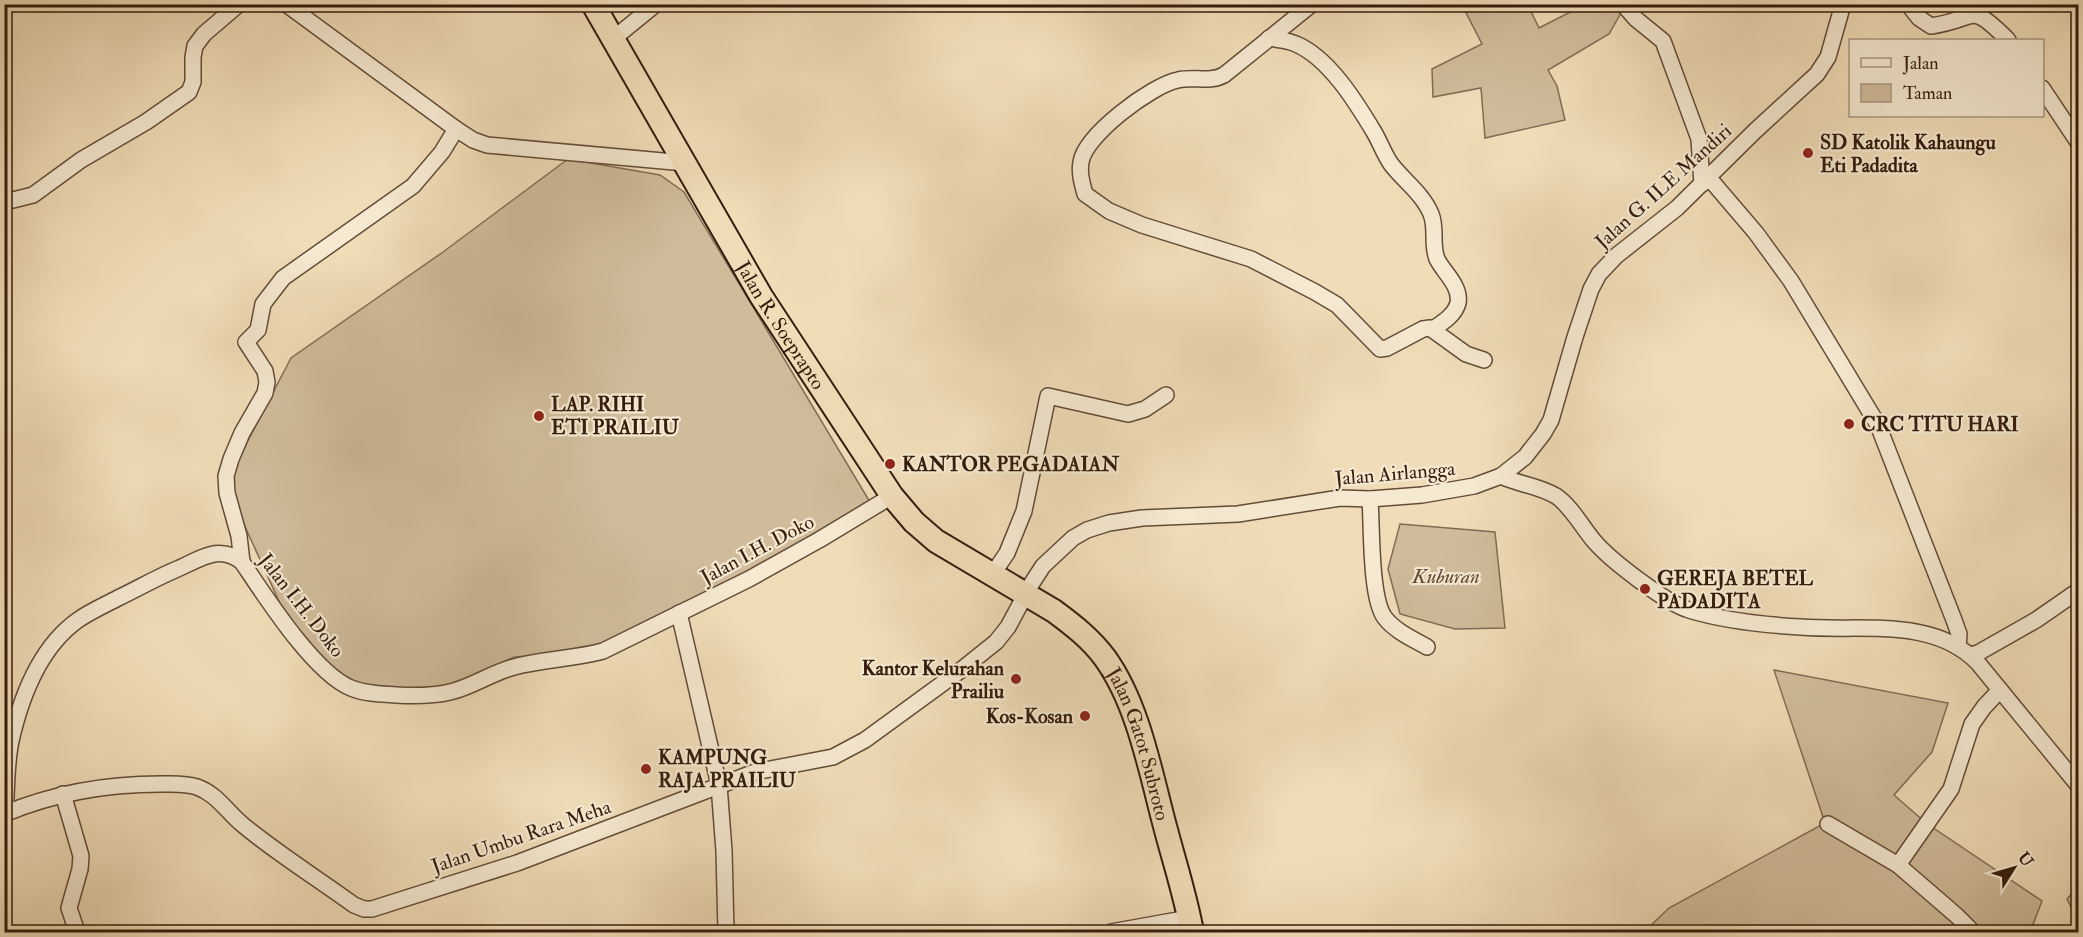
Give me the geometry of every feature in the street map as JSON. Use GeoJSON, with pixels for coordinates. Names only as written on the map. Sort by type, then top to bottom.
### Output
{"type":"FeatureCollection","features":[{"type":"Feature","properties":{"kind":"highway","name":"Jalan R. Soeprapto"},"geometry":{"type":"LineString","coordinates":[[593,4],[761,296],[892,496],[914,522],[936,541],[1026,594]]}},
{"type":"Feature","properties":{"kind":"highway","name":"Jalan Gatot Subroto"},"geometry":{"type":"LineString","coordinates":[[1026,594],[1073,624],[1090,640],[1122,688],[1147,759],[1190,925]]}},
{"type":"Feature","properties":{"kind":"street"},"geometry":{"type":"LineString","coordinates":[[4,198],[13,200],[33,195],[81,160],[146,122],[189,92],[193,82],[195,46],[204,34],[239,4]]}},
{"type":"Feature","properties":{"kind":"street"},"geometry":{"type":"LineString","coordinates":[[286,4],[473,140],[487,145],[685,163]]}},
{"type":"Feature","properties":{"kind":"street"},"geometry":{"type":"LineString","coordinates":[[613,39],[656,4]]}},
{"type":"Feature","properties":{"kind":"street"},"geometry":{"type":"LineString","coordinates":[[1312,4],[1216,79],[1180,79],[1168,83],[1152,91],[1120,116],[1095,138],[1081,160],[1080,176],[1085,194],[1120,216],[1251,259],[1315,292],[1337,305],[1380,349],[1387,348],[1423,328],[1433,329],[1466,354],[1484,360]]}},
{"type":"Feature","properties":{"kind":"street"},"geometry":{"type":"LineString","coordinates":[[1623,4],[1636,20],[1663,41],[1699,139],[1706,181],[1756,233],[1791,281],[1878,425],[1965,651],[2079,785]]}},
{"type":"Feature","properties":{"kind":"street","name":"Jalan G. ILE Mandiri"},"geometry":{"type":"LineString","coordinates":[[1501,476],[1529,452],[1551,420],[1575,337],[1599,274],[1616,256],[1658,225],[1706,181],[1824,66],[1831,50],[1843,4]]}},
{"type":"Feature","properties":{"kind":"street"},"geometry":{"type":"LineString","coordinates":[[1908,4],[1919,18],[1931,26],[1970,8],[1983,9],[2007,39]]}},
{"type":"Feature","properties":{"kind":"street"},"geometry":{"type":"LineString","coordinates":[[1269,38],[1294,43],[1311,51],[1327,68],[1352,97],[1395,169],[1428,208],[1433,222],[1434,248],[1438,260],[1458,296],[1458,304],[1454,312],[1433,329]]}},
{"type":"Feature","properties":{"kind":"street"},"geometry":{"type":"LineString","coordinates":[[2044,90],[2079,142]]}},
{"type":"Feature","properties":{"kind":"street"},"geometry":{"type":"LineString","coordinates":[[242,562],[238,536],[226,493],[226,476],[234,450],[265,393],[267,382],[265,371],[246,342],[258,330],[263,304],[283,278],[413,186],[442,152],[456,129]]}},
{"type":"Feature","properties":{"kind":"street"},"geometry":{"type":"LineString","coordinates":[[992,575],[1007,553],[1024,512],[1048,396],[1128,414],[1144,409],[1166,395]]}},
{"type":"Feature","properties":{"kind":"street"},"geometry":{"type":"LineString","coordinates":[[1501,476],[1556,496],[1605,552],[1666,599],[1688,610],[1763,624],[1926,633],[1965,651],[1978,653],[2036,620],[2079,591]]}},
{"type":"Feature","properties":{"kind":"street","name":"Jalan Airlangga"},"geometry":{"type":"LineString","coordinates":[[1026,594],[1036,576],[1068,543],[1087,530],[1109,522],[1142,518],[1239,514],[1340,498],[1370,499],[1459,489],[1501,476]]}},
{"type":"Feature","properties":{"kind":"street","name":"Jalan I.H. Doko"},"geometry":{"type":"LineString","coordinates":[[5,814],[7,764],[11,742],[22,704],[39,664],[49,649],[77,621],[171,571],[214,553],[224,552],[242,562],[273,607],[321,666],[351,689],[368,693],[406,695],[448,693],[515,667],[603,651],[769,568],[892,496]]}},
{"type":"Feature","properties":{"kind":"street"},"geometry":{"type":"LineString","coordinates":[[1370,499],[1374,574],[1382,613],[1394,628],[1427,647]]}},
{"type":"Feature","properties":{"kind":"street","name":"Jalan Umbu Rara Meha"},"geometry":{"type":"LineString","coordinates":[[5,814],[63,794],[106,787],[153,784],[196,786],[211,793],[241,824],[282,854],[354,905],[367,910],[517,863],[755,772],[832,757],[865,740],[996,642],[1008,627],[1026,594]]}},
{"type":"Feature","properties":{"kind":"street"},"geometry":{"type":"LineString","coordinates":[[679,613],[719,785],[724,851],[726,933]]}},
{"type":"Feature","properties":{"kind":"street"},"geometry":{"type":"LineString","coordinates":[[1898,865],[1951,789],[1972,724],[2000,690]]}},
{"type":"Feature","properties":{"kind":"street"},"geometry":{"type":"LineString","coordinates":[[63,794],[81,856],[80,869],[69,908],[77,933]]}},
{"type":"Feature","properties":{"kind":"street"},"geometry":{"type":"LineString","coordinates":[[1828,824],[1898,865],[1957,916],[1973,933]]}},
{"type":"Feature","properties":{"kind":"street"},"geometry":{"type":"LineString","coordinates":[[1111,933],[1190,925]]}},
{"type":"Feature","properties":{"kind":"green space"},"geometry":{"type":"Polygon","coordinates":[[[1623,4],[1625,6],[1609,34],[1548,70],[1557,86],[1565,120],[1485,138],[1481,88],[1433,97],[1432,69],[1482,44],[1462,5],[1528,5],[1539,28],[1584,5],[1623,4]]]}},
{"type":"Feature","properties":{"kind":"green space","name":"LAP. RIHI ETI PRAILIU"},"geometry":{"type":"Polygon","coordinates":[[[568,159],[660,175],[684,192],[870,502],[632,633],[585,653],[514,657],[470,677],[452,689],[403,689],[349,682],[334,671],[284,612],[231,496],[232,471],[291,358],[443,252],[568,159]]]}},
{"type":"Feature","properties":{"kind":"green space","name":"Kuburan"},"geometry":{"type":"Polygon","coordinates":[[[1400,524],[1495,532],[1505,628],[1455,629],[1400,614],[1388,569],[1400,524]]]}},
{"type":"Feature","properties":{"kind":"green space"},"geometry":{"type":"Polygon","coordinates":[[[1774,670],[1948,703],[1932,752],[1894,795],[1926,823],[2042,901],[2030,932],[1750,932],[1739,926],[1730,932],[1644,932],[1669,908],[1825,823],[1774,670]]]}},
{"type":"Feature","properties":{"kind":"green space"},"geometry":{"type":"Polygon","coordinates":[[[2078,887],[2078,921],[2067,899],[2078,887]]]}},
{"type":"Feature","properties":{"kind":"place","name":"SD Katolik Kahaungu Eti Padadita"},"geometry":{"type":"Point","coordinates":[1808,153]}},
{"type":"Feature","properties":{"kind":"place","name":"LAP. RIHI ETI PRAILIU"},"geometry":{"type":"Point","coordinates":[539,416]}},
{"type":"Feature","properties":{"kind":"place","name":"CRC TITU HARI"},"geometry":{"type":"Point","coordinates":[1849,424]}},
{"type":"Feature","properties":{"kind":"place","name":"KANTOR PEGADAIAN"},"geometry":{"type":"Point","coordinates":[890,464]}},
{"type":"Feature","properties":{"kind":"place","name":"GEREJA BETEL PADADITA"},"geometry":{"type":"Point","coordinates":[1645,589]}},
{"type":"Feature","properties":{"kind":"place","name":"Kantor Kelurahan Prailiu"},"geometry":{"type":"Point","coordinates":[1016,679]}},
{"type":"Feature","properties":{"kind":"place","name":"Kos-Kosan"},"geometry":{"type":"Point","coordinates":[1085,716]}},
{"type":"Feature","properties":{"kind":"place","name":"KAMPUNG RAJA PRAILIU"},"geometry":{"type":"Point","coordinates":[646,769]}}]}
